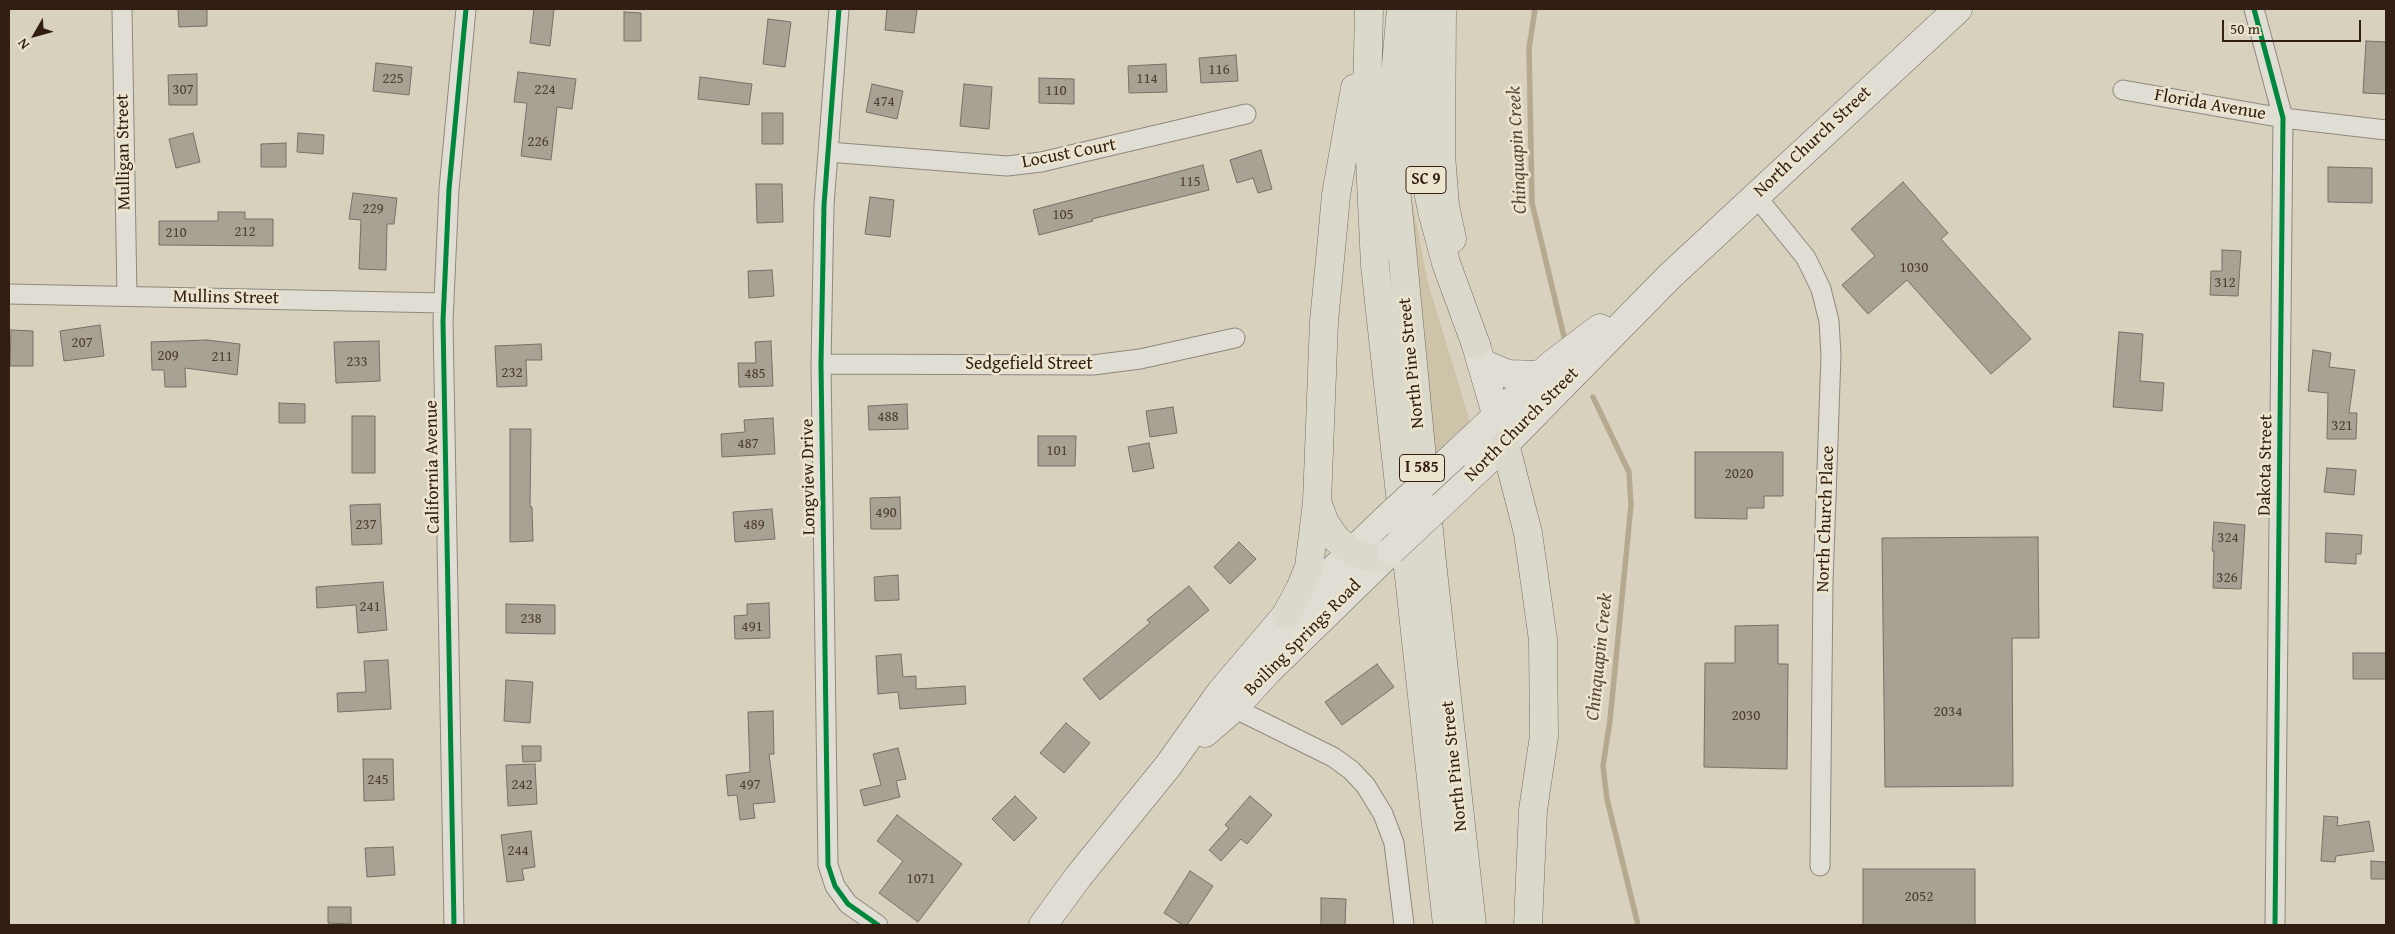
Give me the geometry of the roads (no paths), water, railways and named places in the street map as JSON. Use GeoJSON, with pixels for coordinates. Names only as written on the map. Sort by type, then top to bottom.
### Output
{"type":"FeatureCollection","features":[{"type":"Feature","properties":{"kind":"main road","name":"North Pine Street"},"geometry":{"type":"LineString","coordinates":[[1401,9],[1394,87],[1396,187],[1432,562],[1472,925]]}},
{"type":"Feature","properties":{"kind":"main road","name":"SC 9"},"geometry":{"type":"LineString","coordinates":[[1416,9],[1417,121],[1423,166],[1432,210],[1446,262],[1478,354],[1505,444]]}},
{"type":"Feature","properties":{"kind":"main road"},"geometry":{"type":"LineString","coordinates":[[1442,9],[1441,136],[1445,206],[1478,354],[1508,374],[1540,374]]}},
{"type":"Feature","properties":{"kind":"main road","name":"North Church Street"},"geometry":{"type":"LineString","coordinates":[[1436,508],[1505,444],[1670,276],[1755,195],[1958,9]]}},
{"type":"Feature","properties":{"kind":"main road","name":"North Pine Street"},"geometry":{"type":"LineString","coordinates":[[1369,11],[1368,144],[1375,265],[1447,925]]}},
{"type":"Feature","properties":{"kind":"main road"},"geometry":{"type":"LineString","coordinates":[[1286,615],[1309,567],[1317,502],[1324,321],[1336,195],[1369,11]]}},
{"type":"Feature","properties":{"kind":"main road","name":"North Church Street"},"geometry":{"type":"LineString","coordinates":[[1412,495],[1540,374],[1670,276]]}},
{"type":"Feature","properties":{"kind":"main road"},"geometry":{"type":"LineString","coordinates":[[1505,444],[1528,534],[1543,640],[1544,736],[1533,810],[1528,925]]}},
{"type":"Feature","properties":{"kind":"main road","name":"Boiling Springs Road"},"geometry":{"type":"LineString","coordinates":[[1043,925],[1078,877],[1168,766],[1227,700],[1286,615],[1351,551],[1412,495]]}},
{"type":"Feature","properties":{"kind":"main road"},"geometry":{"type":"LineString","coordinates":[[1317,502],[1326,523],[1336,539],[1351,551],[1365,557],[1388,554]]}},
{"type":"Feature","properties":{"kind":"main road","name":"Boiling Springs Road"},"geometry":{"type":"LineString","coordinates":[[1227,700],[1269,670],[1436,508]]}},
{"type":"Feature","properties":{"kind":"street","name":"Mulligan Street"},"geometry":{"type":"LineString","coordinates":[[122,9],[127,296]]}},
{"type":"Feature","properties":{"kind":"street","name":"California Avenue"},"geometry":{"type":"LineString","coordinates":[[454,925],[444,303],[449,189],[466,9]]}},
{"type":"Feature","properties":{"kind":"street","name":"Longview Drive"},"geometry":{"type":"LineString","coordinates":[[839,9],[824,206],[821,364],[828,865],[835,886],[848,904],[878,925]]}},
{"type":"Feature","properties":{"kind":"street","name":"Dakota Street"},"geometry":{"type":"LineString","coordinates":[[2254,9],[2283,118],[2274,925]]}},
{"type":"Feature","properties":{"kind":"street","name":"Florida Avenue"},"geometry":{"type":"LineString","coordinates":[[2123,90],[2283,118],[2386,130]]}},
{"type":"Feature","properties":{"kind":"street","name":"Locust Court"},"geometry":{"type":"LineString","coordinates":[[828,152],[956,163],[1015,165],[1041,162],[1246,114]]}},
{"type":"Feature","properties":{"kind":"street","name":"North Church Place"},"geometry":{"type":"LineString","coordinates":[[1755,195],[1806,258],[1821,289],[1829,321],[1831,355],[1823,583],[1820,866]]}},
{"type":"Feature","properties":{"kind":"street","name":"Mullins Street"},"geometry":{"type":"LineString","coordinates":[[9,294],[444,303]]}},
{"type":"Feature","properties":{"kind":"street","name":"Sedgefield Street"},"geometry":{"type":"LineString","coordinates":[[821,364],[1093,364],[1140,359],[1234,338]]}},
{"type":"Feature","properties":{"kind":"street"},"geometry":{"type":"LineString","coordinates":[[1227,700],[1333,757],[1351,770],[1366,786],[1383,814],[1394,843],[1404,925]]}},
{"type":"Feature","properties":{"kind":"waterway","name":"Chinquapin Creek"},"geometry":{"type":"LineString","coordinates":[[1535,9],[1529,48],[1532,203],[1566,345]]}},
{"type":"Feature","properties":{"kind":"waterway","name":"Chinquapin Creek"},"geometry":{"type":"LineString","coordinates":[[1593,397],[1629,472],[1631,505],[1610,720],[1603,766],[1607,799],[1638,925]]}}]}
